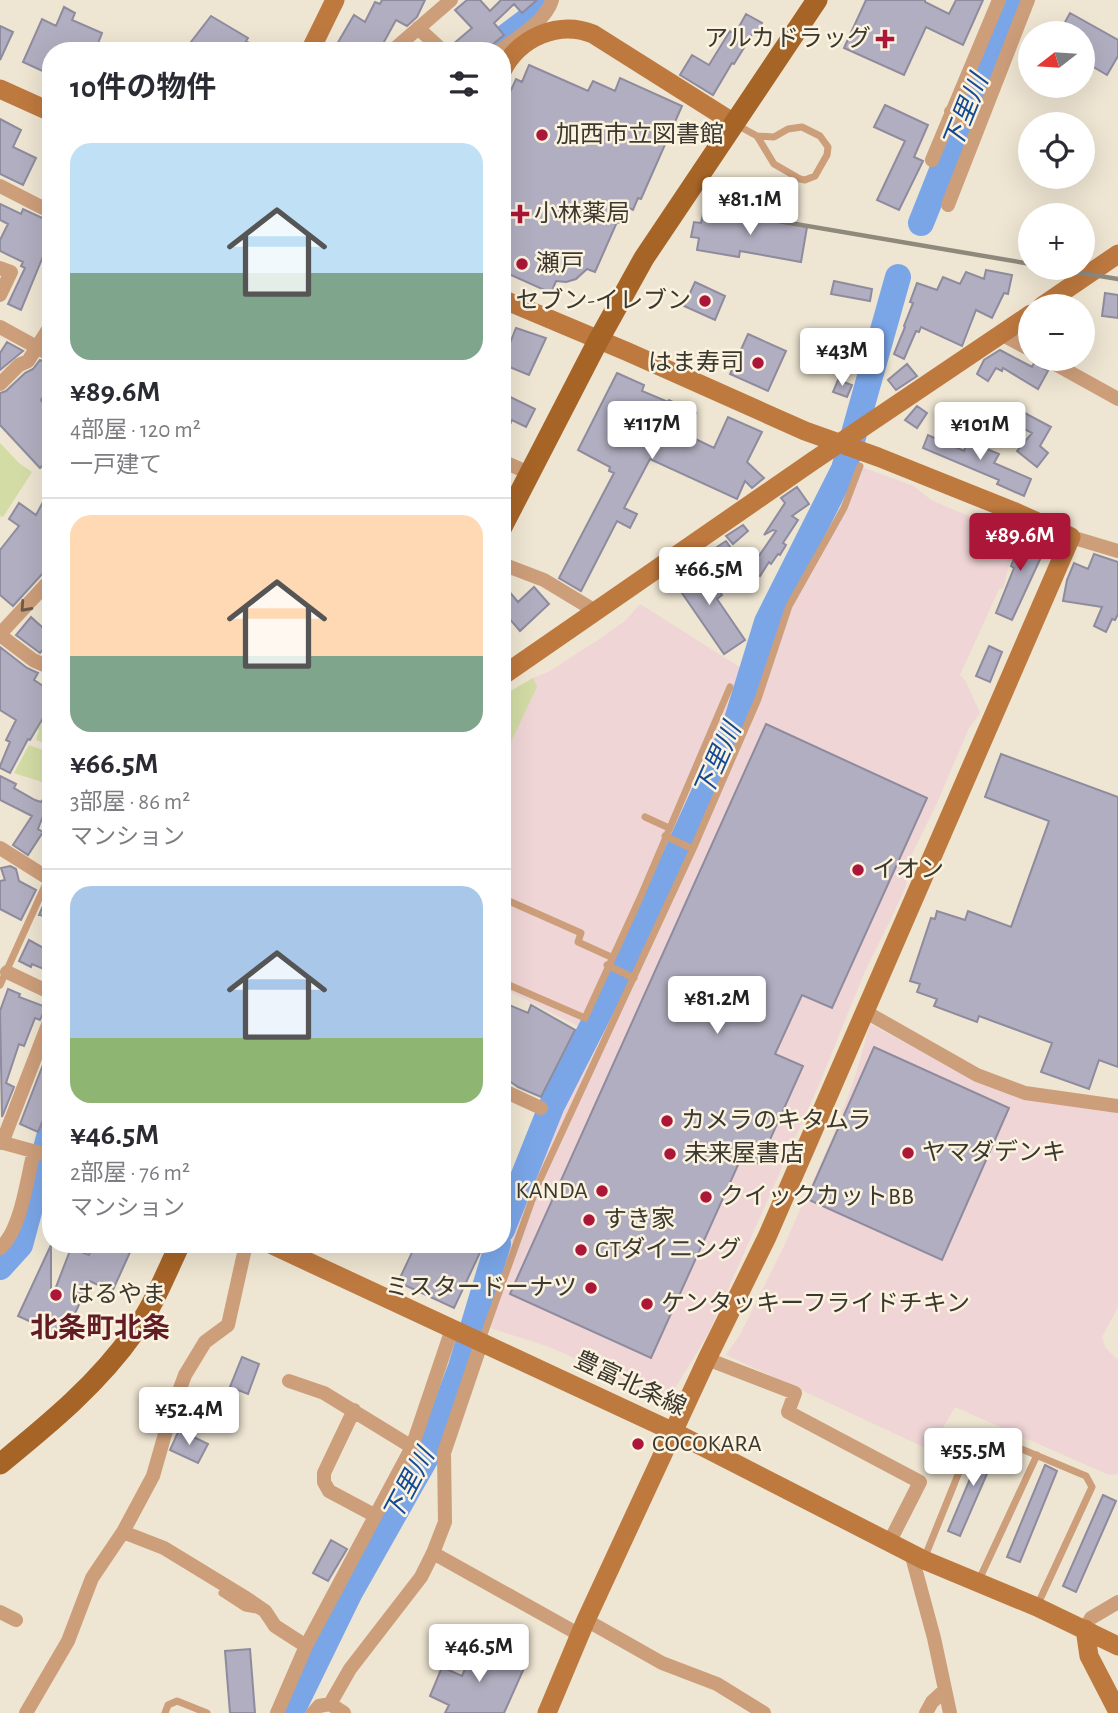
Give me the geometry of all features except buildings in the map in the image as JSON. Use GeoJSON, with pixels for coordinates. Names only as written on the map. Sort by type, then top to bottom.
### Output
{"type":"FeatureCollection","features":[{"type":"Feature","properties":{"kind":"main road"},"geometry":{"type":"LineString","coordinates":[[511,509],[644,258],[817,0]]}},
{"type":"Feature","properties":{"kind":"main road"},"geometry":{"type":"LineString","coordinates":[[0,1464],[76,1399],[111,1363],[137,1329],[175,1253]]}},
{"type":"Feature","properties":{"kind":"street"},"geometry":{"type":"LineString","coordinates":[[314,42],[335,0]]}},
{"type":"Feature","properties":{"kind":"street"},"geometry":{"type":"LineString","coordinates":[[402,42],[451,0]]}},
{"type":"Feature","properties":{"kind":"street"},"geometry":{"type":"LineString","coordinates":[[511,42],[533,26],[550,8],[552,0]]}},
{"type":"Feature","properties":{"kind":"street"},"geometry":{"type":"LineString","coordinates":[[932,160],[999,0]]}},
{"type":"Feature","properties":{"kind":"street"},"geometry":{"type":"LineString","coordinates":[[948,205],[1028,0]]}},
{"type":"Feature","properties":{"kind":"street"},"geometry":{"type":"LineString","coordinates":[[418,28],[433,42]]}},
{"type":"Feature","properties":{"kind":"street"},"geometry":{"type":"LineString","coordinates":[[511,59],[519,48],[534,38],[561,29],[579,29],[593,34],[734,122]]}},
{"type":"Feature","properties":{"kind":"street"},"geometry":{"type":"LineString","coordinates":[[0,89],[42,108]]}},
{"type":"Feature","properties":{"kind":"street"},"geometry":{"type":"LineString","coordinates":[[951,112],[977,125]]}},
{"type":"Feature","properties":{"kind":"street"},"geometry":{"type":"LineString","coordinates":[[0,186],[42,207]]}},
{"type":"Feature","properties":{"kind":"street"},"geometry":{"type":"LineString","coordinates":[[1060,294],[1118,254]]}},
{"type":"Feature","properties":{"kind":"street"},"geometry":{"type":"LineString","coordinates":[[0,268],[11,272],[0,295]]}},
{"type":"Feature","properties":{"kind":"street"},"geometry":{"type":"LineString","coordinates":[[511,303],[804,431],[878,457],[1071,537],[1118,551]]}},
{"type":"Feature","properties":{"kind":"street"},"geometry":{"type":"LineString","coordinates":[[511,670],[1018,323]]}},
{"type":"Feature","properties":{"kind":"street"},"geometry":{"type":"LineString","coordinates":[[0,327],[42,350]]}},
{"type":"Feature","properties":{"kind":"street"},"geometry":{"type":"LineString","coordinates":[[1001,334],[1018,344]]}},
{"type":"Feature","properties":{"kind":"street"},"geometry":{"type":"LineString","coordinates":[[0,384],[19,365],[28,361],[42,338]]}},
{"type":"Feature","properties":{"kind":"street"},"geometry":{"type":"LineString","coordinates":[[1068,371],[1118,399]]}},
{"type":"Feature","properties":{"kind":"street"},"geometry":{"type":"LineString","coordinates":[[511,465],[529,473]]}},
{"type":"Feature","properties":{"kind":"street"},"geometry":{"type":"LineString","coordinates":[[547,1713],[583,1628],[707,1359],[767,1237],[1071,537]]}},
{"type":"Feature","properties":{"kind":"street"},"geometry":{"type":"LineString","coordinates":[[511,567],[544,580],[597,612]]}},
{"type":"Feature","properties":{"kind":"street"},"geometry":{"type":"LineString","coordinates":[[42,589],[0,634],[42,664]]}},
{"type":"Feature","properties":{"kind":"street"},"geometry":{"type":"LineString","coordinates":[[0,848],[42,875]]}},
{"type":"Feature","properties":{"kind":"street"},"geometry":{"type":"LineString","coordinates":[[4,978],[42,990]]}},
{"type":"Feature","properties":{"kind":"street"},"geometry":{"type":"LineString","coordinates":[[864,1011],[977,1075],[1025,1093],[1118,1105]]}},
{"type":"Feature","properties":{"kind":"street"},"geometry":{"type":"LineString","coordinates":[[42,1040],[1,1143],[42,1152]]}},
{"type":"Feature","properties":{"kind":"street"},"geometry":{"type":"LineString","coordinates":[[511,1094],[541,1108]]}},
{"type":"Feature","properties":{"kind":"street"},"geometry":{"type":"LineString","coordinates":[[2,1243],[14,1229],[34,1151]]}},
{"type":"Feature","properties":{"kind":"street"},"geometry":{"type":"LineString","coordinates":[[26,1713],[68,1641],[92,1578],[123,1532],[153,1476],[185,1375],[205,1342],[228,1325],[244,1253]]}},
{"type":"Feature","properties":{"kind":"street","name":"豊富北条線"},"geometry":{"type":"LineString","coordinates":[[289,1253],[674,1432],[917,1556],[1037,1607],[1118,1646]]}},
{"type":"Feature","properties":{"kind":"street"},"geometry":{"type":"LineString","coordinates":[[277,1713],[306,1646],[412,1447],[455,1330]]}},
{"type":"Feature","properties":{"kind":"street"},"geometry":{"type":"LineString","coordinates":[[330,1704],[350,1669],[421,1577],[446,1522],[444,1453],[482,1341]]}},
{"type":"Feature","properties":{"kind":"street"},"geometry":{"type":"LineString","coordinates":[[707,1359],[795,1393],[788,1412],[920,1482],[890,1541]]}},
{"type":"Feature","properties":{"kind":"street"},"geometry":{"type":"LineString","coordinates":[[289,1381],[324,1393],[412,1447]]}},
{"type":"Feature","properties":{"kind":"street"},"geometry":{"type":"LineString","coordinates":[[354,1410],[324,1473],[324,1482],[329,1491],[374,1516]]}},
{"type":"Feature","properties":{"kind":"street"},"geometry":{"type":"LineString","coordinates":[[123,1532],[164,1548],[265,1611],[275,1626],[306,1646]]}},
{"type":"Feature","properties":{"kind":"street"},"geometry":{"type":"LineString","coordinates":[[433,1553],[583,1628],[717,1685],[764,1713]]}},
{"type":"Feature","properties":{"kind":"street"},"geometry":{"type":"LineString","coordinates":[[917,1556],[950,1713]]}},
{"type":"Feature","properties":{"kind":"street"},"geometry":{"type":"LineString","coordinates":[[1118,1602],[1091,1618],[1085,1629],[1089,1656],[1118,1712]]}},
{"type":"Feature","properties":{"kind":"street"},"geometry":{"type":"LineString","coordinates":[[0,1612],[16,1620]]}},
{"type":"Feature","properties":{"kind":"street"},"geometry":{"type":"LineString","coordinates":[[926,1713],[932,1702],[945,1690]]}},
{"type":"Feature","properties":{"kind":"street"},"geometry":{"type":"LineString","coordinates":[[313,1713],[319,1706],[330,1704],[344,1713]]}},
{"type":"Feature","properties":{"kind":"lane"},"geometry":{"type":"LineString","coordinates":[[734,122],[757,136],[774,164],[805,180],[815,176],[827,155],[825,142],[820,136],[802,127],[774,136],[757,136]]}},
{"type":"Feature","properties":{"kind":"lane"},"geometry":{"type":"LineString","coordinates":[[482,1341],[537,1186],[693,849],[758,699],[789,606],[844,508],[859,466]]}},
{"type":"Feature","properties":{"kind":"lane"},"geometry":{"type":"LineString","coordinates":[[511,986],[585,1018],[640,898],[730,687]]}},
{"type":"Feature","properties":{"kind":"lane"},"geometry":{"type":"LineString","coordinates":[[645,817],[693,849]]}},
{"type":"Feature","properties":{"kind":"lane"},"geometry":{"type":"LineString","coordinates":[[4,978],[42,894]]}},
{"type":"Feature","properties":{"kind":"lane"},"geometry":{"type":"LineString","coordinates":[[511,902],[581,933],[578,942],[611,957]]}},
{"type":"Feature","properties":{"kind":"lane"},"geometry":{"type":"LineString","coordinates":[[607,965],[634,978]]}},
{"type":"Feature","properties":{"kind":"lane"},"geometry":{"type":"LineString","coordinates":[[917,1556],[974,1435],[983,1433],[1037,1455],[1086,1476],[1092,1487],[1037,1607]]}},
{"type":"Feature","properties":{"kind":"lane"},"geometry":{"type":"LineString","coordinates":[[978,1583],[1037,1455]]}},
{"type":"Feature","properties":{"kind":"lane"},"geometry":{"type":"LineString","coordinates":[[222,1593],[245,1608],[265,1611]]}},
{"type":"Feature","properties":{"kind":"lane"},"geometry":{"type":"LineString","coordinates":[[165,1713],[168,1705],[177,1701],[207,1713]]}},
{"type":"Feature","properties":{"kind":"shaded area"},"geometry":{"type":"Polygon","coordinates":[[[853,464],[914,486],[931,500],[1009,533],[1007,544],[1011,546],[1011,558],[1003,588],[999,589],[960,675],[980,713],[969,728],[908,862],[906,886],[865,971],[820,1082],[708,1334],[674,1390],[650,1403],[619,1379],[550,1347],[484,1326],[503,1263],[507,1253],[511,1253],[511,1241],[547,1144],[627,986],[608,979],[582,1028],[511,992],[511,691],[550,671],[601,638],[625,621],[640,604],[741,668],[739,675],[757,682],[789,590],[803,562],[824,535],[845,496],[853,464]]]}},
{"type":"Feature","properties":{"kind":"shaded area"},"geometry":{"type":"Polygon","coordinates":[[[870,1024],[981,1083],[1118,1112],[1118,1307],[1102,1337],[1105,1347],[1118,1360],[1118,1474],[1109,1475],[955,1407],[930,1450],[726,1355],[741,1333],[784,1246],[836,1129],[870,1024]]]}},
{"type":"Feature","properties":{"kind":"green space"},"geometry":{"type":"Polygon","coordinates":[[[0,443],[32,472],[3,517],[0,516],[0,443]]]}},
{"type":"Feature","properties":{"kind":"green space"},"geometry":{"type":"Polygon","coordinates":[[[533,678],[537,687],[511,742],[511,691],[533,678]]]}},
{"type":"Feature","properties":{"kind":"green space"},"geometry":{"type":"Polygon","coordinates":[[[37,717],[42,720],[42,742],[36,740],[39,730],[27,724],[37,717]]]}},
{"type":"Feature","properties":{"kind":"green space"},"geometry":{"type":"Polygon","coordinates":[[[29,745],[42,750],[42,782],[14,773],[29,745]]]}},
{"type":"Feature","properties":{"kind":"waterway"},"geometry":{"type":"LineString","coordinates":[[499,42],[535,15],[541,0]]}},
{"type":"Feature","properties":{"kind":"waterway","name":"下里川"},"geometry":{"type":"LineString","coordinates":[[921,223],[1010,0]]}},
{"type":"Feature","properties":{"kind":"waterway","name":"下里川"},"geometry":{"type":"LineString","coordinates":[[511,1208],[552,1105],[645,923],[736,723],[767,622],[844,469],[898,277]]}},
{"type":"Feature","properties":{"kind":"waterway"},"geometry":{"type":"LineString","coordinates":[[0,1267],[20,1245],[42,1163]]}},
{"type":"Feature","properties":{"kind":"waterway","name":"下里川"},"geometry":{"type":"LineString","coordinates":[[291,1713],[350,1592],[428,1454],[461,1367],[495,1253]]}},
{"type":"Feature","properties":{"kind":"railway"},"geometry":{"type":"LineString","coordinates":[[743,215],[1018,262]]}},
{"type":"Feature","properties":{"kind":"railway"},"geometry":{"type":"LineString","coordinates":[[1095,275],[1118,279]]}},
{"type":"Feature","properties":{"kind":"place","name":"アルカドラッグ"},"geometry":{"type":"Point","coordinates":[885,39]}},
{"type":"Feature","properties":{"kind":"place","name":"加西市立図書館"},"geometry":{"type":"Point","coordinates":[542,135]}},
{"type":"Feature","properties":{"kind":"place","name":"小林薬局"},"geometry":{"type":"Point","coordinates":[520,214]}},
{"type":"Feature","properties":{"kind":"place","name":"瀬戸"},"geometry":{"type":"Point","coordinates":[522,264]}},
{"type":"Feature","properties":{"kind":"place","name":"セブン-イレブン"},"geometry":{"type":"Point","coordinates":[705,301]}},
{"type":"Feature","properties":{"kind":"place","name":"はま寿司"},"geometry":{"type":"Point","coordinates":[758,363]}},
{"type":"Feature","properties":{"kind":"place","name":"イオン"},"geometry":{"type":"Point","coordinates":[858,870]}},
{"type":"Feature","properties":{"kind":"place","name":"カメラのキタムラ"},"geometry":{"type":"Point","coordinates":[667,1121]}},
{"type":"Feature","properties":{"kind":"place","name":"ヤマダデンキ"},"geometry":{"type":"Point","coordinates":[908,1153]}},
{"type":"Feature","properties":{"kind":"place","name":"未来屋書店"},"geometry":{"type":"Point","coordinates":[670,1154]}},
{"type":"Feature","properties":{"kind":"place","name":"KANDA"},"geometry":{"type":"Point","coordinates":[602,1191]}},
{"type":"Feature","properties":{"kind":"place","name":"クイックカットBB"},"geometry":{"type":"Point","coordinates":[706,1197]}},
{"type":"Feature","properties":{"kind":"place","name":"すき家"},"geometry":{"type":"Point","coordinates":[589,1220]}},
{"type":"Feature","properties":{"kind":"place","name":"GTダイニング"},"geometry":{"type":"Point","coordinates":[581,1250]}},
{"type":"Feature","properties":{"kind":"place","name":"ミスタードーナツ"},"geometry":{"type":"Point","coordinates":[591,1288]}},
{"type":"Feature","properties":{"kind":"place","name":"はるやま"},"geometry":{"type":"Point","coordinates":[56,1295]}},
{"type":"Feature","properties":{"kind":"place","name":"ケンタッキーフライドチキン"},"geometry":{"type":"Point","coordinates":[647,1304]}},
{"type":"Feature","properties":{"kind":"place","name":"COCOKARA"},"geometry":{"type":"Point","coordinates":[638,1444]}},
{"type":"Feature","properties":{"kind":"district","name":"北条町北条"},"geometry":{"type":"Point","coordinates":[100,1329]}}]}
